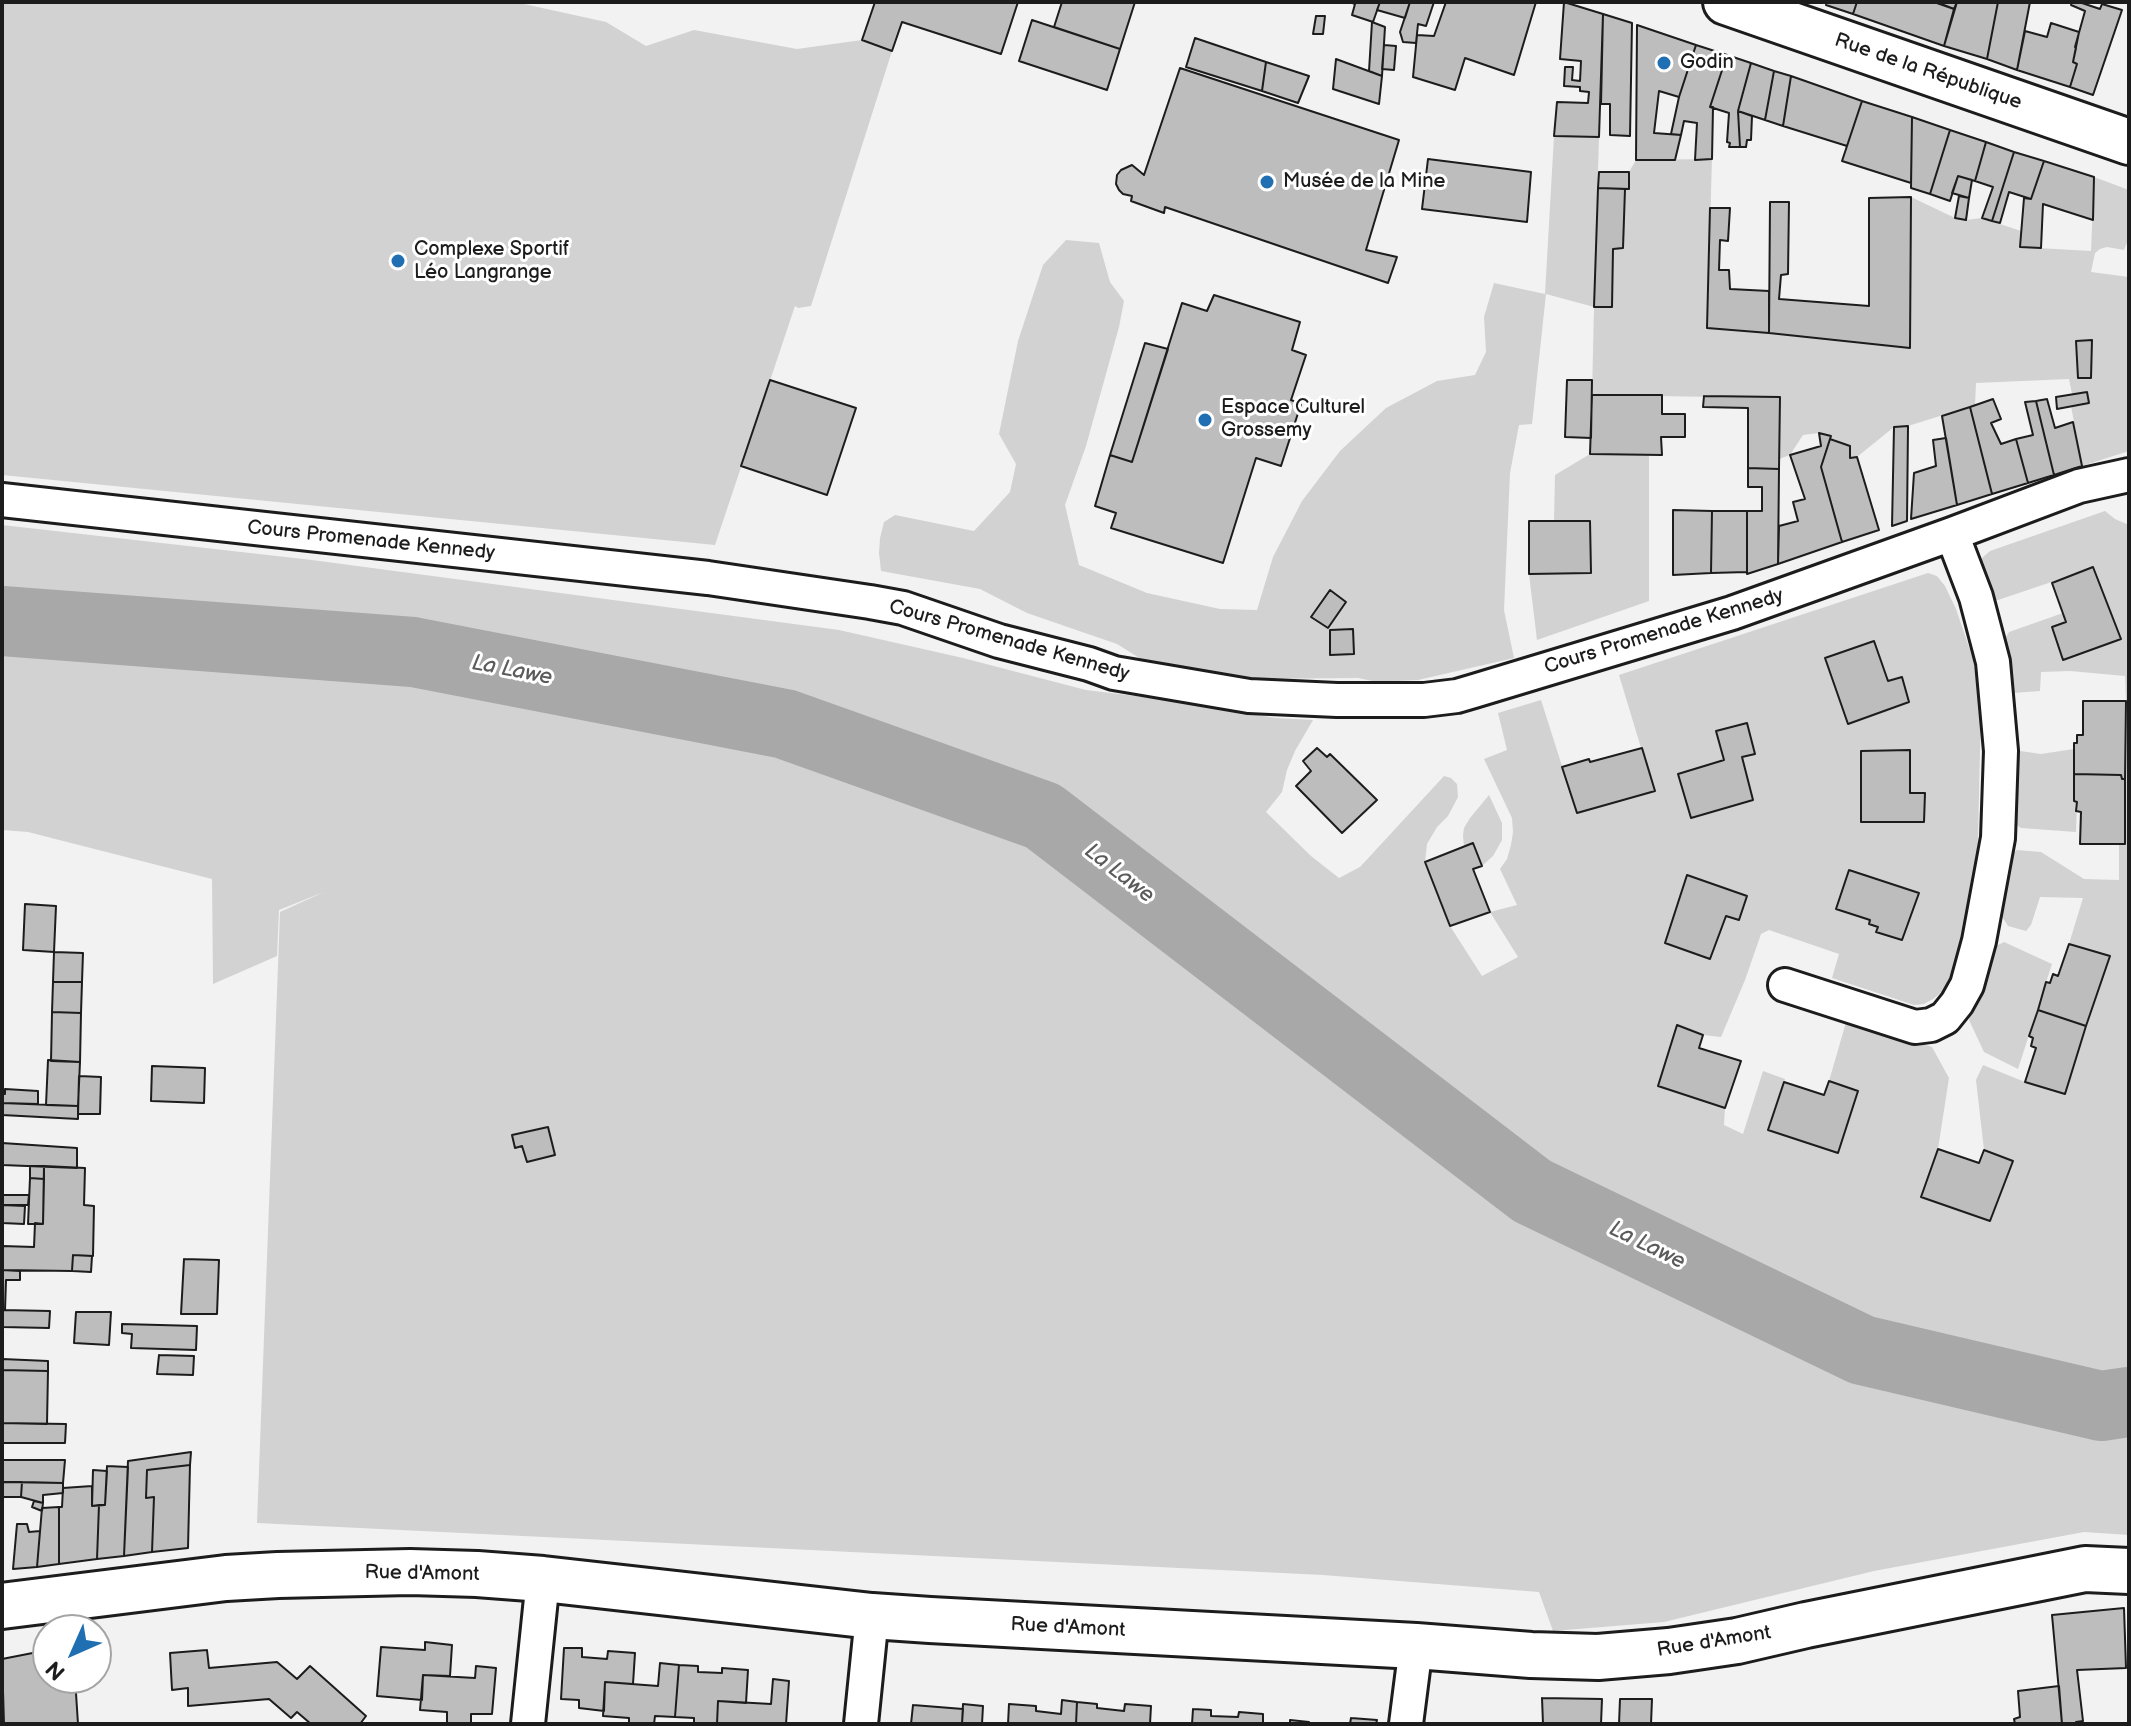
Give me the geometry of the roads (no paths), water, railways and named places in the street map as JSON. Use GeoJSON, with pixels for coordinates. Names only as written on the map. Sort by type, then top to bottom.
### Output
{"type":"FeatureCollection","features":[{"type":"Feature","properties":{"kind":"street","name":"Rue de la République"},"geometry":{"type":"LineString","coordinates":[[1726,2],[2129,142]]}},
{"type":"Feature","properties":{"kind":"street","name":"Cours Promenade Kennedy"},"geometry":{"type":"LineString","coordinates":[[2,500],[708,578],[903,608],[999,641],[1114,673],[1249,696],[1424,700],[1465,694],[1732,613],[2079,486],[2129,475]]}},
{"type":"Feature","properties":{"kind":"street"},"geometry":{"type":"LineString","coordinates":[[1785,985],[1915,1027],[1931,1025],[1945,1018],[1967,985],[1979,941],[1998,838],[2001,751],[1993,662],[1976,597],[1952,534]]}},
{"type":"Feature","properties":{"kind":"street","name":"Rue d'Amont"},"geometry":{"type":"LineString","coordinates":[[2,1606],[226,1578],[410,1572],[477,1574],[872,1616],[1585,1656],[1669,1651],[1737,1641],[2085,1569],[2129,1571]]}},
{"type":"Feature","properties":{"kind":"street"},"geometry":{"type":"LineString","coordinates":[[528,1724],[543,1579]]}},
{"type":"Feature","properties":{"kind":"street"},"geometry":{"type":"LineString","coordinates":[[861,1724],[872,1616]]}},
{"type":"Feature","properties":{"kind":"street"},"geometry":{"type":"LineString","coordinates":[[1406,1724],[1416,1646]]}},
{"type":"Feature","properties":{"kind":"waterway","name":"La Lawe"},"geometry":{"type":"LineString","coordinates":[[2,621],[413,652],[785,724],[1043,816],[1532,1191],[1862,1350],[2101,1406],[2129,1402]]}},
{"type":"Feature","properties":{"kind":"place","name":"Godin"},"geometry":{"type":"Point","coordinates":[1664,63]}},
{"type":"Feature","properties":{"kind":"place","name":"Musée de la Mine"},"geometry":{"type":"Point","coordinates":[1267,182]}},
{"type":"Feature","properties":{"kind":"place","name":"Complexe Sportif Léo Langrange"},"geometry":{"type":"Point","coordinates":[398,261]}},
{"type":"Feature","properties":{"kind":"place","name":"Espace Culturel Grossemy"},"geometry":{"type":"Point","coordinates":[1205,420]}}]}
